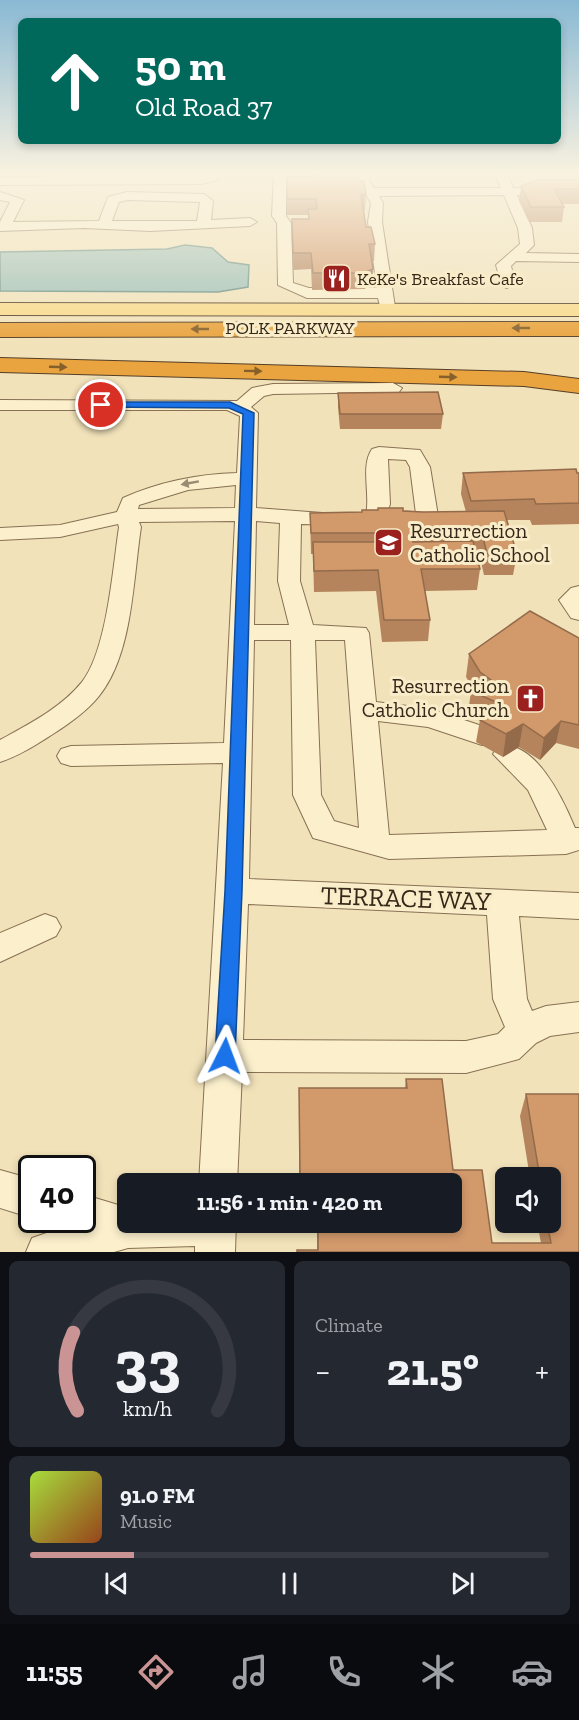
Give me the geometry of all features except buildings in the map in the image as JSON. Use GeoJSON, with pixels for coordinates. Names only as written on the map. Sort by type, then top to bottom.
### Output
{"type":"FeatureCollection","features":[{"type":"Feature","properties":{"kind":"highway","name":"POLK PARKWAY"},"geometry":{"type":"LineString","coordinates":[[0,330],[579,329]]}},
{"type":"Feature","properties":{"kind":"highway","name":"POLK PARKWAY"},"geometry":{"type":"LineString","coordinates":[[0,348],[579,350]]}},
{"type":"Feature","properties":{"kind":"highway"},"geometry":{"type":"LineString","coordinates":[[0,365],[524,379],[579,386]]}},
{"type":"Feature","properties":{"kind":"main road"},"geometry":{"type":"LineString","coordinates":[[0,309],[386,301],[579,310]]}},
{"type":"Feature","properties":{"kind":"street"},"geometry":{"type":"LineString","coordinates":[[284,230],[286,285],[307,293],[386,301],[376,230]]}},
{"type":"Feature","properties":{"kind":"street"},"geometry":{"type":"LineString","coordinates":[[507,283],[503,265],[527,245],[525,230]]}},
{"type":"Feature","properties":{"kind":"street"},"geometry":{"type":"LineString","coordinates":[[513,257],[579,258]]}},
{"type":"Feature","properties":{"kind":"street"},"geometry":{"type":"LineString","coordinates":[[240,408],[258,392],[273,389],[393,388]]}},
{"type":"Feature","properties":{"kind":"street"},"geometry":{"type":"LineString","coordinates":[[0,405],[230,405],[249,413],[233,891],[219,1173]]}},
{"type":"Feature","properties":{"kind":"street"},"geometry":{"type":"LineString","coordinates":[[0,752],[48,724],[81,698],[98,678],[109,647],[130,527],[126,516],[130,502],[150,492],[211,479],[248,479]]}},
{"type":"Feature","properties":{"kind":"street"},"geometry":{"type":"LineString","coordinates":[[0,534],[60,531],[126,516],[246,514],[291,518],[375,520]]}},
{"type":"Feature","properties":{"kind":"street"},"geometry":{"type":"LineString","coordinates":[[291,518],[289,581],[303,632],[307,795],[323,830],[389,848],[573,840],[546,791],[528,768],[507,754]]}},
{"type":"Feature","properties":{"kind":"street"},"geometry":{"type":"LineString","coordinates":[[579,593],[571,600],[579,613]]}},
{"type":"Feature","properties":{"kind":"street"},"geometry":{"type":"LineString","coordinates":[[242,633],[357,633],[375,844]]}},
{"type":"Feature","properties":{"kind":"street"},"geometry":{"type":"LineString","coordinates":[[364,710],[431,718],[482,736]]}},
{"type":"Feature","properties":{"kind":"street"},"geometry":{"type":"LineString","coordinates":[[71,756],[238,753]]}},
{"type":"Feature","properties":{"kind":"street","name":"TERRACE WAY"},"geometry":{"type":"LineString","coordinates":[[233,891],[579,906]]}},
{"type":"Feature","properties":{"kind":"street"},"geometry":{"type":"LineString","coordinates":[[502,902],[510,999],[524,1032]]}},
{"type":"Feature","properties":{"kind":"street"},"geometry":{"type":"LineString","coordinates":[[0,948],[45,927]]}},
{"type":"Feature","properties":{"kind":"street"},"geometry":{"type":"LineString","coordinates":[[225,1056],[466,1057],[507,1048],[524,1032],[546,1021],[579,1017]]}},
{"type":"Feature","properties":{"kind":"street"},"geometry":{"type":"LineString","coordinates":[[0,1189],[18,1195]]}},
{"type":"Feature","properties":{"kind":"street"},"geometry":{"type":"LineString","coordinates":[[96,1218],[117,1225]]}},
{"type":"Feature","properties":{"kind":"street"},"geometry":{"type":"LineString","coordinates":[[46,1252],[117,1231]]}},
{"type":"Feature","properties":{"kind":"water"},"geometry":{"type":"Polygon","coordinates":[[[185,245],[212,248],[228,262],[249,265],[248,287],[218,292],[0,291],[0,252],[167,249],[185,245]]]}},
{"type":"Feature","properties":{"kind":"place","name":"KeKe's Breakfast Cafe"},"geometry":{"type":"Point","coordinates":[336,279]}},
{"type":"Feature","properties":{"kind":"place","name":"Resurrection Catholic School"},"geometry":{"type":"Point","coordinates":[389,543]}},
{"type":"Feature","properties":{"kind":"place","name":"Resurrection Catholic Church"},"geometry":{"type":"Point","coordinates":[530,698]}},
{"type":"Feature","properties":{"kind":"route"},"geometry":{"type":"LineString","coordinates":[[101,405],[230,405],[249,413],[233,891],[225,1056]]}}]}
